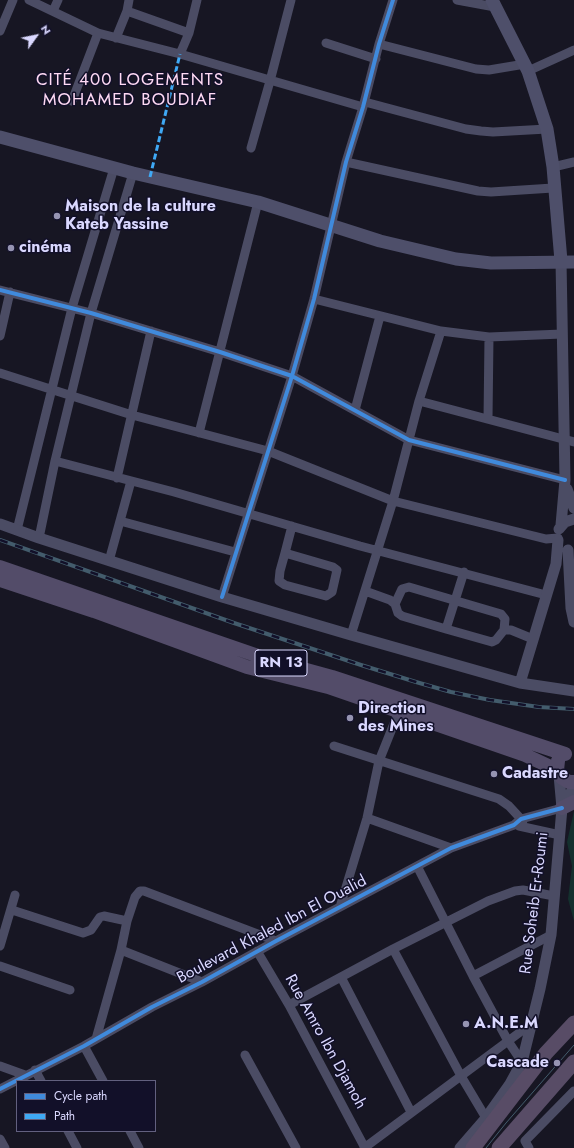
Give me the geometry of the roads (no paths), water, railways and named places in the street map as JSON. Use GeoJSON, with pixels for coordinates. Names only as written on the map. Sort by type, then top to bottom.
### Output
{"type":"FeatureCollection","features":[{"type":"Feature","properties":{"kind":"highway"},"geometry":{"type":"LineString","coordinates":[[473,1148],[546,1053],[574,1023]]}},
{"type":"Feature","properties":{"kind":"highway"},"geometry":{"type":"LineString","coordinates":[[499,1148],[574,1062]]}},
{"type":"Feature","properties":{"kind":"main road"},"geometry":{"type":"LineString","coordinates":[[493,3],[527,67],[547,129],[553,167],[553,188],[561,261]]}},
{"type":"Feature","properties":{"kind":"main road"},"geometry":{"type":"LineString","coordinates":[[0,137],[133,173],[258,202],[380,241],[456,259],[491,263],[574,262]]}},
{"type":"Feature","properties":{"kind":"main road","name":"RN 13"},"geometry":{"type":"LineString","coordinates":[[0,567],[270,660],[332,677],[570,752]]}},
{"type":"Feature","properties":{"kind":"main road","name":"RN 13"},"geometry":{"type":"LineString","coordinates":[[0,580],[94,611],[246,667],[328,687],[398,711],[525,755],[558,772]]}},
{"type":"Feature","properties":{"kind":"main road"},"geometry":{"type":"LineString","coordinates":[[570,752],[558,761],[558,772],[565,780],[574,782]]}},
{"type":"Feature","properties":{"kind":"street"},"geometry":{"type":"LineString","coordinates":[[0,31],[14,0]]}},
{"type":"Feature","properties":{"kind":"street"},"geometry":{"type":"LineString","coordinates":[[29,0],[98,32],[116,38],[180,54],[270,81],[364,105],[466,129],[481,131],[494,132],[547,129]]}},
{"type":"Feature","properties":{"kind":"street"},"geometry":{"type":"LineString","coordinates":[[53,11],[58,0]]}},
{"type":"Feature","properties":{"kind":"street"},"geometry":{"type":"LineString","coordinates":[[116,38],[127,11],[129,0]]}},
{"type":"Feature","properties":{"kind":"street"},"geometry":{"type":"LineString","coordinates":[[180,54],[189,33],[197,0]]}},
{"type":"Feature","properties":{"kind":"street"},"geometry":{"type":"LineString","coordinates":[[251,148],[291,0]]}},
{"type":"Feature","properties":{"kind":"street"},"geometry":{"type":"LineString","coordinates":[[222,597],[247,514],[292,376],[314,299],[346,162],[364,105],[379,44],[393,0]]}},
{"type":"Feature","properties":{"kind":"street"},"geometry":{"type":"LineString","coordinates":[[458,0],[493,3]]}},
{"type":"Feature","properties":{"kind":"street"},"geometry":{"type":"LineString","coordinates":[[127,11],[189,33]]}},
{"type":"Feature","properties":{"kind":"street"},"geometry":{"type":"LineString","coordinates":[[72,101],[98,32]]}},
{"type":"Feature","properties":{"kind":"street"},"geometry":{"type":"LineString","coordinates":[[326,43],[376,59]]}},
{"type":"Feature","properties":{"kind":"street"},"geometry":{"type":"LineString","coordinates":[[379,44],[476,69],[489,70],[527,67],[574,50]]}},
{"type":"Feature","properties":{"kind":"street"},"geometry":{"type":"LineString","coordinates":[[346,162],[478,191],[491,192],[553,188]]}},
{"type":"Feature","properties":{"kind":"street"},"geometry":{"type":"LineString","coordinates":[[553,167],[574,162]]}},
{"type":"Feature","properties":{"kind":"street"},"geometry":{"type":"LineString","coordinates":[[17,530],[72,308],[114,168]]}},
{"type":"Feature","properties":{"kind":"street"},"geometry":{"type":"LineString","coordinates":[[39,538],[55,461],[72,397],[91,313],[133,173]]}},
{"type":"Feature","properties":{"kind":"street"},"geometry":{"type":"LineString","coordinates":[[199,433],[258,202]]}},
{"type":"Feature","properties":{"kind":"street"},"geometry":{"type":"LineString","coordinates":[[520,683],[556,564],[559,529],[561,525],[569,441],[562,334],[561,261]]}},
{"type":"Feature","properties":{"kind":"street"},"geometry":{"type":"LineString","coordinates":[[0,290],[91,313],[220,352],[292,376],[409,440],[565,480]]}},
{"type":"Feature","properties":{"kind":"street"},"geometry":{"type":"LineString","coordinates":[[0,336],[10,292]]}},
{"type":"Feature","properties":{"kind":"street"},"geometry":{"type":"LineString","coordinates":[[314,299],[441,331],[489,337],[562,334]]}},
{"type":"Feature","properties":{"kind":"street"},"geometry":{"type":"LineString","coordinates":[[355,410],[380,316]]}},
{"type":"Feature","properties":{"kind":"street"},"geometry":{"type":"LineString","coordinates":[[117,478],[151,331]]}},
{"type":"Feature","properties":{"kind":"street"},"geometry":{"type":"LineString","coordinates":[[351,635],[393,501],[441,331]]}},
{"type":"Feature","properties":{"kind":"street"},"geometry":{"type":"LineString","coordinates":[[488,419],[489,337]]}},
{"type":"Feature","properties":{"kind":"street"},"geometry":{"type":"LineString","coordinates":[[0,373],[132,415],[268,451],[393,501],[546,539],[558,539],[569,550],[571,608],[574,622]]}},
{"type":"Feature","properties":{"kind":"street"},"geometry":{"type":"LineString","coordinates":[[420,401],[569,441]]}},
{"type":"Feature","properties":{"kind":"street"},"geometry":{"type":"LineString","coordinates":[[55,461],[546,595]]}},
{"type":"Feature","properties":{"kind":"street"},"geometry":{"type":"LineString","coordinates":[[565,480],[574,508]]}},
{"type":"Feature","properties":{"kind":"street"},"geometry":{"type":"LineString","coordinates":[[109,561],[131,481]]}},
{"type":"Feature","properties":{"kind":"street"},"geometry":{"type":"LineString","coordinates":[[561,525],[574,519]]}},
{"type":"Feature","properties":{"kind":"street"},"geometry":{"type":"LineString","coordinates":[[120,521],[235,552]]}},
{"type":"Feature","properties":{"kind":"street"},"geometry":{"type":"LineString","coordinates":[[0,524],[222,597],[351,635],[520,683],[574,691]]}},
{"type":"Feature","properties":{"kind":"street"},"geometry":{"type":"LineString","coordinates":[[285,553],[333,567],[337,570],[332,592],[326,596],[286,585],[279,581],[280,572],[292,526]]}},
{"type":"Feature","properties":{"kind":"street"},"geometry":{"type":"LineString","coordinates":[[556,564],[569,550]]}},
{"type":"Feature","properties":{"kind":"street"},"geometry":{"type":"LineString","coordinates":[[446,628],[464,572]]}},
{"type":"Feature","properties":{"kind":"street"},"geometry":{"type":"LineString","coordinates":[[365,591],[390,600],[395,604],[398,613],[402,616],[492,642],[496,640],[504,630],[504,619],[501,614],[409,587],[402,589],[395,604]]}},
{"type":"Feature","properties":{"kind":"street"},"geometry":{"type":"LineString","coordinates":[[504,630],[511,630],[533,639]]}},
{"type":"Feature","properties":{"kind":"street"},"geometry":{"type":"LineString","coordinates":[[340,907],[367,818],[379,761],[398,711]]}},
{"type":"Feature","properties":{"kind":"street"},"geometry":{"type":"LineString","coordinates":[[334,746],[500,799],[509,806],[520,824],[560,835]]}},
{"type":"Feature","properties":{"kind":"street","name":"Rue Soheib Er-Roumi"},"geometry":{"type":"LineString","coordinates":[[558,772],[568,805]]}},
{"type":"Feature","properties":{"kind":"street","name":"Rue Soheib Er-Roumi"},"geometry":{"type":"LineString","coordinates":[[460,1148],[486,1118],[510,1084],[522,1062],[540,989],[550,935],[560,835],[574,787]]}},
{"type":"Feature","properties":{"kind":"street","name":"Boulevard Khaled Ibn El Oualid"},"geometry":{"type":"LineString","coordinates":[[16,1080],[84,1046],[152,1007],[202,982],[257,951],[451,848],[520,824],[568,805]]}},
{"type":"Feature","properties":{"kind":"street"},"geometry":{"type":"LineString","coordinates":[[367,818],[451,848]]}},
{"type":"Feature","properties":{"kind":"street"},"geometry":{"type":"LineString","coordinates":[[417,866],[473,976],[508,1041],[522,1062]]}},
{"type":"Feature","properties":{"kind":"street"},"geometry":{"type":"LineString","coordinates":[[288,1005],[393,948],[488,901],[515,891],[522,890],[554,896]]}},
{"type":"Feature","properties":{"kind":"street"},"geometry":{"type":"LineString","coordinates":[[96,1039],[121,950],[127,921],[137,893],[144,891],[276,941]]}},
{"type":"Feature","properties":{"kind":"street"},"geometry":{"type":"LineString","coordinates":[[0,944],[12,910],[15,895]]}},
{"type":"Feature","properties":{"kind":"street"},"geometry":{"type":"LineString","coordinates":[[12,910],[83,933],[91,930],[100,917],[104,916],[127,921]]}},
{"type":"Feature","properties":{"kind":"street"},"geometry":{"type":"LineString","coordinates":[[473,976],[550,935]]}},
{"type":"Feature","properties":{"kind":"street"},"geometry":{"type":"LineString","coordinates":[[393,948],[461,1076],[486,1118]]}},
{"type":"Feature","properties":{"kind":"street"},"geometry":{"type":"LineString","coordinates":[[121,950],[202,982]]}},
{"type":"Feature","properties":{"kind":"street","name":"Rue Amro Ibn Djamoh"},"geometry":{"type":"LineString","coordinates":[[257,951],[288,1005],[364,1148]]}},
{"type":"Feature","properties":{"kind":"street"},"geometry":{"type":"LineString","coordinates":[[0,966],[70,990]]}},
{"type":"Feature","properties":{"kind":"street"},"geometry":{"type":"LineString","coordinates":[[341,977],[411,1112]]}},
{"type":"Feature","properties":{"kind":"street"},"geometry":{"type":"LineString","coordinates":[[364,1148],[531,1024]]}},
{"type":"Feature","properties":{"kind":"street"},"geometry":{"type":"LineString","coordinates":[[84,1046],[102,1080]]}},
{"type":"Feature","properties":{"kind":"street"},"geometry":{"type":"LineString","coordinates":[[245,1055],[296,1148]]}},
{"type":"Feature","properties":{"kind":"street"},"geometry":{"type":"LineString","coordinates":[[0,1066],[25,1075]]}},
{"type":"Feature","properties":{"kind":"street"},"geometry":{"type":"LineString","coordinates":[[35,1070],[40,1080]]}},
{"type":"Feature","properties":{"kind":"street","name":"Boulevard Khaled Ibn El Oualid"},"geometry":{"type":"LineString","coordinates":[[0,1089],[16,1080]]}},
{"type":"Feature","properties":{"kind":"street"},"geometry":{"type":"LineString","coordinates":[[529,1148],[525,1141],[574,1091]]}},
{"type":"Feature","properties":{"kind":"street"},"geometry":{"type":"LineString","coordinates":[[69,1132],[77,1148]]}},
{"type":"Feature","properties":{"kind":"street"},"geometry":{"type":"LineString","coordinates":[[131,1132],[139,1148]]}},
{"type":"Feature","properties":{"kind":"street"},"geometry":{"type":"LineString","coordinates":[[0,1139],[5,1148]]}},
{"type":"Feature","properties":{"kind":"tram line"},"geometry":{"type":"LineString","coordinates":[[486,1148],[574,1045]]}},
{"type":"Feature","properties":{"kind":"railway"},"geometry":{"type":"LineString","coordinates":[[0,540],[234,623],[416,682],[451,692],[490,700],[539,707],[574,709]]}},
{"type":"Feature","properties":{"kind":"place","name":"Maison de la culture Kateb Yassine"},"geometry":{"type":"Point","coordinates":[57,216]}},
{"type":"Feature","properties":{"kind":"place","name":"cinéma"},"geometry":{"type":"Point","coordinates":[11,248]}},
{"type":"Feature","properties":{"kind":"place","name":"Direction des Mines"},"geometry":{"type":"Point","coordinates":[350,718]}},
{"type":"Feature","properties":{"kind":"place","name":"Cadastre"},"geometry":{"type":"Point","coordinates":[494,774]}},
{"type":"Feature","properties":{"kind":"place","name":"A.N.E.M"},"geometry":{"type":"Point","coordinates":[466,1024]}},
{"type":"Feature","properties":{"kind":"place","name":"Cascade"},"geometry":{"type":"Point","coordinates":[557,1063]}},
{"type":"Feature","properties":{"kind":"district","name":"CITÉ 400 LOGEMENTS MOHAMED BOUDIAF"},"geometry":{"type":"Point","coordinates":[130,91]}}]}
